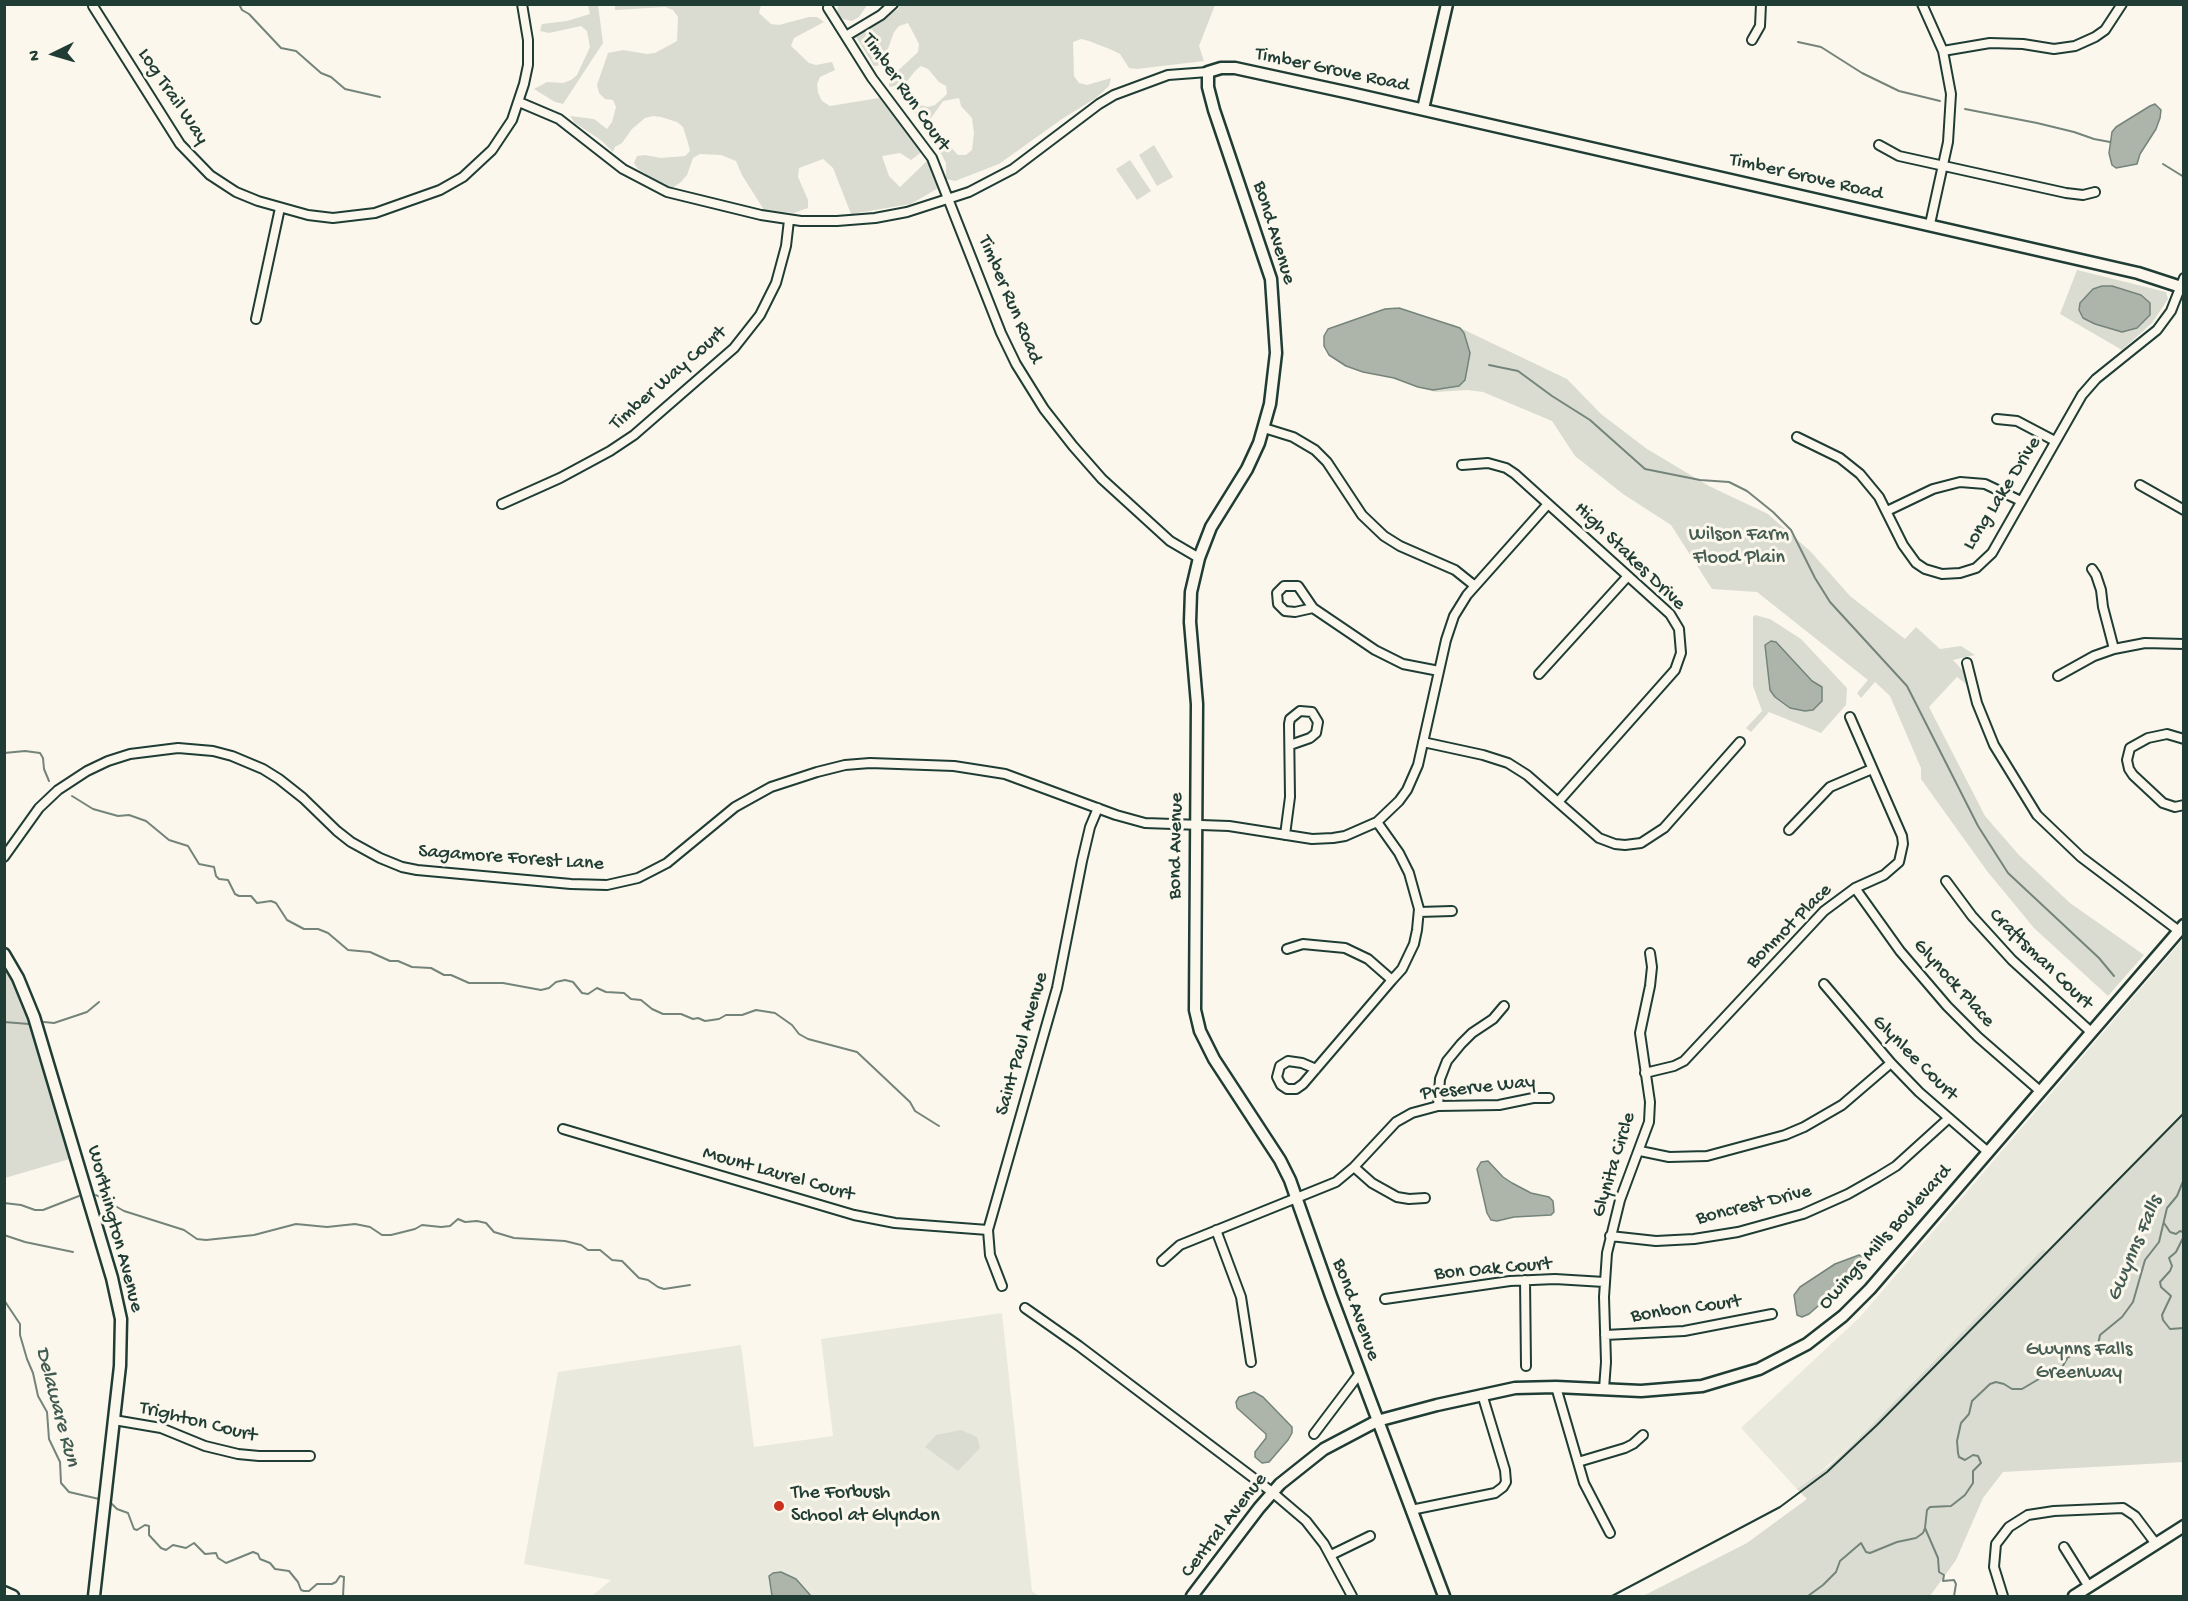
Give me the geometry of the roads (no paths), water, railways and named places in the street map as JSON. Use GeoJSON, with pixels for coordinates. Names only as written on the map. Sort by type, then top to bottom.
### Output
{"type":"FeatureCollection","features":[{"type":"Feature","properties":{"kind":"street","name":"Log Trail Way"},"geometry":{"type":"LineString","coordinates":[[93,6],[174,135],[193,159],[210,175],[236,192],[280,208],[317,217],[351,217],[392,208],[440,190],[463,177],[492,150],[508,128],[519,102],[526,74],[528,33],[522,4]]}},
{"type":"Feature","properties":{"kind":"street"},"geometry":{"type":"LineString","coordinates":[[846,36],[881,15],[893,4]]}},
{"type":"Feature","properties":{"kind":"street"},"geometry":{"type":"LineString","coordinates":[[1423,109],[1447,4]]}},
{"type":"Feature","properties":{"kind":"street"},"geometry":{"type":"LineString","coordinates":[[1752,40],[1760,26],[1761,4]]}},
{"type":"Feature","properties":{"kind":"street"},"geometry":{"type":"LineString","coordinates":[[1922,4],[1943,51],[1950,81],[1952,107],[1950,130],[1930,224]]}},
{"type":"Feature","properties":{"kind":"street"},"geometry":{"type":"LineString","coordinates":[[1943,51],[1990,43],[2023,44],[2054,49],[2075,46],[2105,30],[2122,4]]}},
{"type":"Feature","properties":{"kind":"street","name":"Timber Run Court"},"geometry":{"type":"LineString","coordinates":[[828,8],[872,78],[932,158],[950,199]]}},
{"type":"Feature","properties":{"kind":"street","name":"Timber Grove Road"},"geometry":{"type":"LineString","coordinates":[[519,102],[559,119],[623,169],[657,188],[719,206],[789,220],[831,221],[875,218],[907,212],[950,199],[1003,175],[1036,153],[1098,104],[1114,95],[1168,75],[1235,68],[1930,224],[2183,284]]}},
{"type":"Feature","properties":{"kind":"street","name":"Bond Avenue"},"geometry":{"type":"LineString","coordinates":[[1208,72],[1208,87],[1214,110],[1268,265],[1272,286],[1276,353],[1274,380],[1264,428],[1253,457],[1214,520],[1199,558],[1191,592],[1190,622],[1196,682],[1193,980],[1197,1020],[1214,1059],[1280,1160],[1297,1197],[1359,1373],[1444,1596]]}},
{"type":"Feature","properties":{"kind":"street"},"geometry":{"type":"LineString","coordinates":[[1879,144],[1899,156],[2066,193],[2083,195],[2095,192]]}},
{"type":"Feature","properties":{"kind":"street","name":"Timber Run Road"},"geometry":{"type":"LineString","coordinates":[[950,199],[1001,333],[1016,364],[1044,410],[1102,478],[1170,541],[1199,558]]}},
{"type":"Feature","properties":{"kind":"street"},"geometry":{"type":"LineString","coordinates":[[256,319],[280,208]]}},
{"type":"Feature","properties":{"kind":"street","name":"Timber Way Court"},"geometry":{"type":"LineString","coordinates":[[502,504],[560,478],[634,435],[734,348],[749,331],[769,298],[781,265],[789,220]]}},
{"type":"Feature","properties":{"kind":"street","name":"Long Lake Drive"},"geometry":{"type":"LineString","coordinates":[[1797,437],[1833,454],[1871,486],[1887,511],[1903,545],[1916,563],[1934,572],[1952,574],[1976,568],[1987,559],[2090,384],[2157,330],[2170,311],[2183,284]]}},
{"type":"Feature","properties":{"kind":"street"},"geometry":{"type":"LineString","coordinates":[[1997,419],[2017,421],[2055,441]]}},
{"type":"Feature","properties":{"kind":"street"},"geometry":{"type":"LineString","coordinates":[[1264,428],[1293,437],[1315,450],[1327,462],[1362,515],[1384,536],[1400,546],[1455,570],[1475,586]]}},
{"type":"Feature","properties":{"kind":"street","name":"High Stakes Drive"},"geometry":{"type":"LineString","coordinates":[[1462,465],[1488,463],[1506,468],[1515,474],[1676,621],[1682,646],[1679,661],[1669,678],[1558,802]]}},
{"type":"Feature","properties":{"kind":"street"},"geometry":{"type":"LineString","coordinates":[[1887,511],[1933,489],[1960,482],[1985,484],[2021,501]]}},
{"type":"Feature","properties":{"kind":"street"},"geometry":{"type":"LineString","coordinates":[[2140,485],[2184,510]]}},
{"type":"Feature","properties":{"kind":"street","name":"Sagamore Forest Lane"},"geometry":{"type":"LineString","coordinates":[[4,857],[39,808],[58,790],[87,771],[108,760],[129,754],[178,748],[213,751],[263,769],[303,798],[351,842],[373,855],[402,867],[582,885],[607,885],[638,878],[667,863],[718,819],[750,798],[792,779],[845,765],[896,763],[981,769],[1032,782],[1098,808],[1145,823],[1228,826],[1312,839],[1333,838],[1354,833],[1377,822],[1407,790],[1418,765],[1450,626],[1461,604],[1475,586],[1548,504]]}},
{"type":"Feature","properties":{"kind":"street"},"geometry":{"type":"LineString","coordinates":[[2092,569],[2101,590],[2114,649]]}},
{"type":"Feature","properties":{"kind":"street"},"geometry":{"type":"LineString","coordinates":[[1539,674],[1628,576]]}},
{"type":"Feature","properties":{"kind":"street"},"geometry":{"type":"LineString","coordinates":[[1313,608],[1295,612],[1285,611],[1278,604],[1277,593],[1284,586],[1298,586],[1313,608],[1390,659],[1438,671]]}},
{"type":"Feature","properties":{"kind":"street"},"geometry":{"type":"LineString","coordinates":[[2058,676],[2094,656],[2114,649],[2145,643],[2184,644]]}},
{"type":"Feature","properties":{"kind":"street"},"geometry":{"type":"LineString","coordinates":[[1967,663],[1977,703],[1994,745],[2037,815],[2081,857],[2181,928]]}},
{"type":"Feature","properties":{"kind":"street"},"geometry":{"type":"LineString","coordinates":[[1285,835],[1290,797],[1290,745],[1290,718],[1300,711],[1312,712],[1318,722],[1316,733],[1310,738],[1290,745]]}},
{"type":"Feature","properties":{"kind":"street","name":"Bonmot Place"},"geometry":{"type":"LineString","coordinates":[[1646,1073],[1674,1066],[1693,1053],[1811,923],[1837,900],[1855,888],[1884,875],[1899,862],[1903,844],[1898,827],[1850,717]]}},
{"type":"Feature","properties":{"kind":"street"},"geometry":{"type":"LineString","coordinates":[[2184,739],[2167,734],[2148,738],[2130,748],[2127,760],[2133,775],[2163,802],[2175,807],[2184,805]]}},
{"type":"Feature","properties":{"kind":"street"},"geometry":{"type":"LineString","coordinates":[[1423,741],[1508,763],[1527,775],[1599,838],[1625,845],[1641,843],[1664,828],[1740,742]]}},
{"type":"Feature","properties":{"kind":"street"},"geometry":{"type":"LineString","coordinates":[[1789,830],[1830,787],[1872,769]]}},
{"type":"Feature","properties":{"kind":"street","name":"Saint Paul Avenue"},"geometry":{"type":"LineString","coordinates":[[1002,1286],[990,1255],[988,1230],[1057,988],[1082,861],[1098,808]]}},
{"type":"Feature","properties":{"kind":"street"},"geometry":{"type":"LineString","coordinates":[[1316,1069],[1302,1063],[1288,1061],[1280,1066],[1277,1077],[1284,1087],[1296,1089],[1316,1069],[1402,969],[1414,944],[1419,912],[1415,892],[1405,864],[1377,822]]}},
{"type":"Feature","properties":{"kind":"street","name":"Craftsman Court"},"geometry":{"type":"LineString","coordinates":[[1946,880],[1972,916],[2012,960],[2091,1032]]}},
{"type":"Feature","properties":{"kind":"street","name":"Glynock Place"},"geometry":{"type":"LineString","coordinates":[[1855,888],[1900,951],[1947,1006],[1978,1037],[2040,1091]]}},
{"type":"Feature","properties":{"kind":"street"},"geometry":{"type":"LineString","coordinates":[[1419,912],[1452,911]]}},
{"type":"Feature","properties":{"kind":"street","name":"Owings Mills Boulevard"},"geometry":{"type":"LineString","coordinates":[[1377,1421],[1482,1394],[1515,1388],[1556,1387],[1659,1391],[1719,1382],[1774,1363],[1807,1344],[1843,1316],[1870,1289],[2181,928]]}},
{"type":"Feature","properties":{"kind":"street"},"geometry":{"type":"LineString","coordinates":[[1287,949],[1304,944],[1345,948],[1368,958],[1392,980]]}},
{"type":"Feature","properties":{"kind":"street","name":"Glynita Circle"},"geometry":{"type":"LineString","coordinates":[[1604,1389],[1604,1282],[1610,1236],[1620,1200],[1647,1131],[1650,1113],[1640,1033],[1650,986],[1650,952]]}},
{"type":"Feature","properties":{"kind":"street","name":"Worthington Avenue"},"geometry":{"type":"LineString","coordinates":[[4,954],[18,978],[34,1017],[116,1294],[121,1319],[122,1342],[94,1596]]}},
{"type":"Feature","properties":{"kind":"street","name":"Glynlee Court"},"geometry":{"type":"LineString","coordinates":[[1824,984],[1891,1063],[1919,1092],[1988,1152]]}},
{"type":"Feature","properties":{"kind":"street"},"geometry":{"type":"LineString","coordinates":[[1438,1106],[1440,1078],[1447,1061],[1461,1044],[1493,1019],[1504,1006]]}},
{"type":"Feature","properties":{"kind":"street"},"geometry":{"type":"LineString","coordinates":[[1640,1151],[1669,1156],[1707,1156],[1785,1135],[1842,1106],[1891,1063]]}},
{"type":"Feature","properties":{"kind":"street","name":"Preserve Way"},"geometry":{"type":"LineString","coordinates":[[1162,1261],[1180,1245],[1336,1182],[1354,1167],[1396,1122],[1412,1113],[1438,1106],[1499,1105],[1533,1098],[1549,1098]]}},
{"type":"Feature","properties":{"kind":"street","name":"Boncrest Drive"},"geometry":{"type":"LineString","coordinates":[[1610,1236],[1656,1241],[1694,1239],[1738,1232],[1803,1214],[1878,1178],[1896,1166],[1949,1118]]}},
{"type":"Feature","properties":{"kind":"street","name":"Mount Laurel Court"},"geometry":{"type":"LineString","coordinates":[[563,1129],[865,1218],[895,1223],[988,1230]]}},
{"type":"Feature","properties":{"kind":"street"},"geometry":{"type":"LineString","coordinates":[[1354,1167],[1372,1183],[1397,1197],[1425,1198]]}},
{"type":"Feature","properties":{"kind":"street"},"geometry":{"type":"LineString","coordinates":[[1216,1230],[1241,1297],[1251,1362]]}},
{"type":"Feature","properties":{"kind":"street"},"geometry":{"type":"LineString","coordinates":[[1525,1280],[1526,1365]]}},
{"type":"Feature","properties":{"kind":"street","name":"Bon Oak Court"},"geometry":{"type":"LineString","coordinates":[[1385,1299],[1525,1280],[1604,1282]]}},
{"type":"Feature","properties":{"kind":"street"},"geometry":{"type":"LineString","coordinates":[[1025,1308],[1272,1492],[1306,1521],[1318,1534],[1331,1555],[1352,1596]]}},
{"type":"Feature","properties":{"kind":"street","name":"Bonbon Court"},"geometry":{"type":"LineString","coordinates":[[1605,1335],[1645,1335],[1684,1331],[1772,1314]]}},
{"type":"Feature","properties":{"kind":"street"},"geometry":{"type":"LineString","coordinates":[[1314,1434],[1359,1373]]}},
{"type":"Feature","properties":{"kind":"street"},"geometry":{"type":"LineString","coordinates":[[1556,1387],[1590,1497],[1610,1533]]}},
{"type":"Feature","properties":{"kind":"street"},"geometry":{"type":"LineString","coordinates":[[1411,1510],[1495,1493],[1503,1487],[1506,1482],[1505,1470],[1482,1394]]}},
{"type":"Feature","properties":{"kind":"street","name":"Trighton Court"},"geometry":{"type":"LineString","coordinates":[[114,1420],[161,1428],[205,1446],[238,1454],[310,1456]]}},
{"type":"Feature","properties":{"kind":"street","name":"Central Avenue"},"geometry":{"type":"LineString","coordinates":[[1192,1596],[1272,1492],[1324,1449],[1377,1421]]}},
{"type":"Feature","properties":{"kind":"street"},"geometry":{"type":"LineString","coordinates":[[1578,1462],[1625,1448],[1643,1435]]}},
{"type":"Feature","properties":{"kind":"street"},"geometry":{"type":"LineString","coordinates":[[2003,1596],[1994,1567],[1996,1544],[2009,1527],[2028,1515],[2054,1511],[2123,1508],[2135,1516],[2156,1544]]}},
{"type":"Feature","properties":{"kind":"street"},"geometry":{"type":"LineString","coordinates":[[2074,1596],[2184,1526]]}},
{"type":"Feature","properties":{"kind":"street"},"geometry":{"type":"LineString","coordinates":[[1331,1555],[1370,1536]]}},
{"type":"Feature","properties":{"kind":"street"},"geometry":{"type":"LineString","coordinates":[[2064,1547],[2090,1587]]}},
{"type":"Feature","properties":{"kind":"street"},"geometry":{"type":"LineString","coordinates":[[4,1592],[13,1596]]}},
{"type":"Feature","properties":{"kind":"waterway"},"geometry":{"type":"LineString","coordinates":[[239,4],[242,10],[249,14],[281,48],[296,51],[321,73],[331,77],[345,89],[380,97]]}},
{"type":"Feature","properties":{"kind":"waterway"},"geometry":{"type":"LineString","coordinates":[[1798,42],[1821,47],[1862,73],[1899,91],[1940,101]]}},
{"type":"Feature","properties":{"kind":"waterway"},"geometry":{"type":"LineString","coordinates":[[1965,109],[2037,123],[2110,142]]}},
{"type":"Feature","properties":{"kind":"waterway"},"geometry":{"type":"LineString","coordinates":[[2163,164],[2184,177]]}},
{"type":"Feature","properties":{"kind":"waterway"},"geometry":{"type":"LineString","coordinates":[[1489,365],[1518,371],[1590,420],[1645,469],[1700,480],[1729,482],[1747,491],[1773,512],[1791,530],[1830,602],[1907,686],[1978,826],[2008,873],[2099,958],[2114,976]]}},
{"type":"Feature","properties":{"kind":"waterway"},"geometry":{"type":"LineString","coordinates":[[4,753],[25,751],[40,753],[49,781]]}},
{"type":"Feature","properties":{"kind":"waterway"},"geometry":{"type":"LineString","coordinates":[[72,796],[93,809],[118,816],[129,815],[146,821],[169,840],[188,846],[199,864],[214,867],[216,876],[219,879],[228,880],[235,894],[251,896],[257,903],[271,901],[276,903],[287,920],[304,929],[318,929],[328,933],[348,950],[370,952],[412,967],[431,968],[469,983],[503,983],[541,990],[565,980],[573,982],[582,993],[588,994],[597,988],[606,992],[624,993],[631,999],[641,1000],[663,1014],[681,1014],[705,1021],[719,1019],[726,1015],[742,1015],[756,1010],[775,1013],[808,1039],[857,1052],[910,1102],[915,1111],[939,1126]]}},
{"type":"Feature","properties":{"kind":"waterway"},"geometry":{"type":"LineString","coordinates":[[44,1022],[54,1023],[87,1012],[99,1002]]}},
{"type":"Feature","properties":{"kind":"waterway"},"geometry":{"type":"LineString","coordinates":[[4,1022],[29,1024]]}},
{"type":"Feature","properties":{"kind":"waterway","name":"Gwynns Falls"},"geometry":{"type":"LineString","coordinates":[[1808,1596],[1823,1585],[1836,1572],[1840,1561],[1861,1543],[1866,1552],[1870,1553],[1897,1542],[1916,1538],[1923,1533],[1927,1510],[1930,1507],[1951,1506],[1965,1495],[1973,1483],[1973,1471],[1981,1463],[1978,1456],[1973,1455],[1965,1460],[1959,1457],[1958,1453],[1957,1441],[1961,1423],[1969,1414],[1972,1401],[1990,1384],[1996,1382],[2012,1389],[2022,1389],[2061,1369],[2068,1357],[2091,1350],[2098,1345],[2100,1335],[2122,1317],[2133,1302],[2145,1260],[2159,1242],[2167,1208],[2177,1196],[2184,1179]]}},
{"type":"Feature","properties":{"kind":"waterway"},"geometry":{"type":"LineString","coordinates":[[96,1195],[124,1211],[184,1230],[197,1239],[206,1240],[254,1235],[296,1224],[327,1227],[355,1224],[370,1227],[382,1235],[391,1235],[422,1225],[450,1226],[458,1219],[465,1222],[477,1221],[486,1223],[494,1232],[514,1238],[565,1241],[581,1245],[588,1250],[600,1250],[612,1260],[622,1261],[639,1278],[664,1289],[690,1285]]}},
{"type":"Feature","properties":{"kind":"waterway"},"geometry":{"type":"LineString","coordinates":[[4,1203],[43,1210],[79,1196]]}},
{"type":"Feature","properties":{"kind":"waterway"},"geometry":{"type":"LineString","coordinates":[[2164,1223],[2170,1232],[2176,1234],[2183,1232],[2183,1238],[2176,1252],[2169,1258],[2172,1266],[2170,1271],[2160,1282],[2161,1287],[2171,1296],[2162,1315],[2170,1329],[2184,1328]]}},
{"type":"Feature","properties":{"kind":"waterway"},"geometry":{"type":"LineString","coordinates":[[4,1235],[73,1252]]}},
{"type":"Feature","properties":{"kind":"waterway","name":"Delaware Run"},"geometry":{"type":"LineString","coordinates":[[4,1300],[20,1324],[20,1335],[38,1396],[47,1412],[49,1439],[60,1462],[61,1483],[69,1492],[99,1499]]}},
{"type":"Feature","properties":{"kind":"waterway","name":"Delaware Run"},"geometry":{"type":"LineString","coordinates":[[112,1504],[117,1509],[128,1513],[134,1529],[149,1526],[149,1535],[161,1548],[166,1550],[173,1545],[186,1548],[194,1543],[205,1554],[216,1553],[218,1558],[226,1563],[253,1552],[275,1569],[289,1571],[304,1591],[309,1591],[317,1584],[332,1584],[340,1576],[344,1577],[343,1596]]}},
{"type":"Feature","properties":{"kind":"waterway"},"geometry":{"type":"LineString","coordinates":[[1925,1528],[1938,1558],[1939,1572],[1944,1575],[1943,1581],[1954,1580],[1956,1584],[1954,1596]]}},
{"type":"Feature","properties":{"kind":"railway"},"geometry":{"type":"LineString","coordinates":[[1612,1596],[1780,1507],[1827,1472],[1877,1425],[2184,1113]]}},
{"type":"Feature","properties":{"kind":"place","name":"The Forbush School at Glyndon"},"geometry":{"type":"Point","coordinates":[779,1506]}},
{"type":"Feature","properties":{"kind":"park label","name":"Wilson Farm Flood Plain"},"geometry":{"type":"Point","coordinates":[1739,548]}},
{"type":"Feature","properties":{"kind":"park label","name":"Gwynns Falls Greenway"},"geometry":{"type":"Point","coordinates":[2079,1362]}}]}
